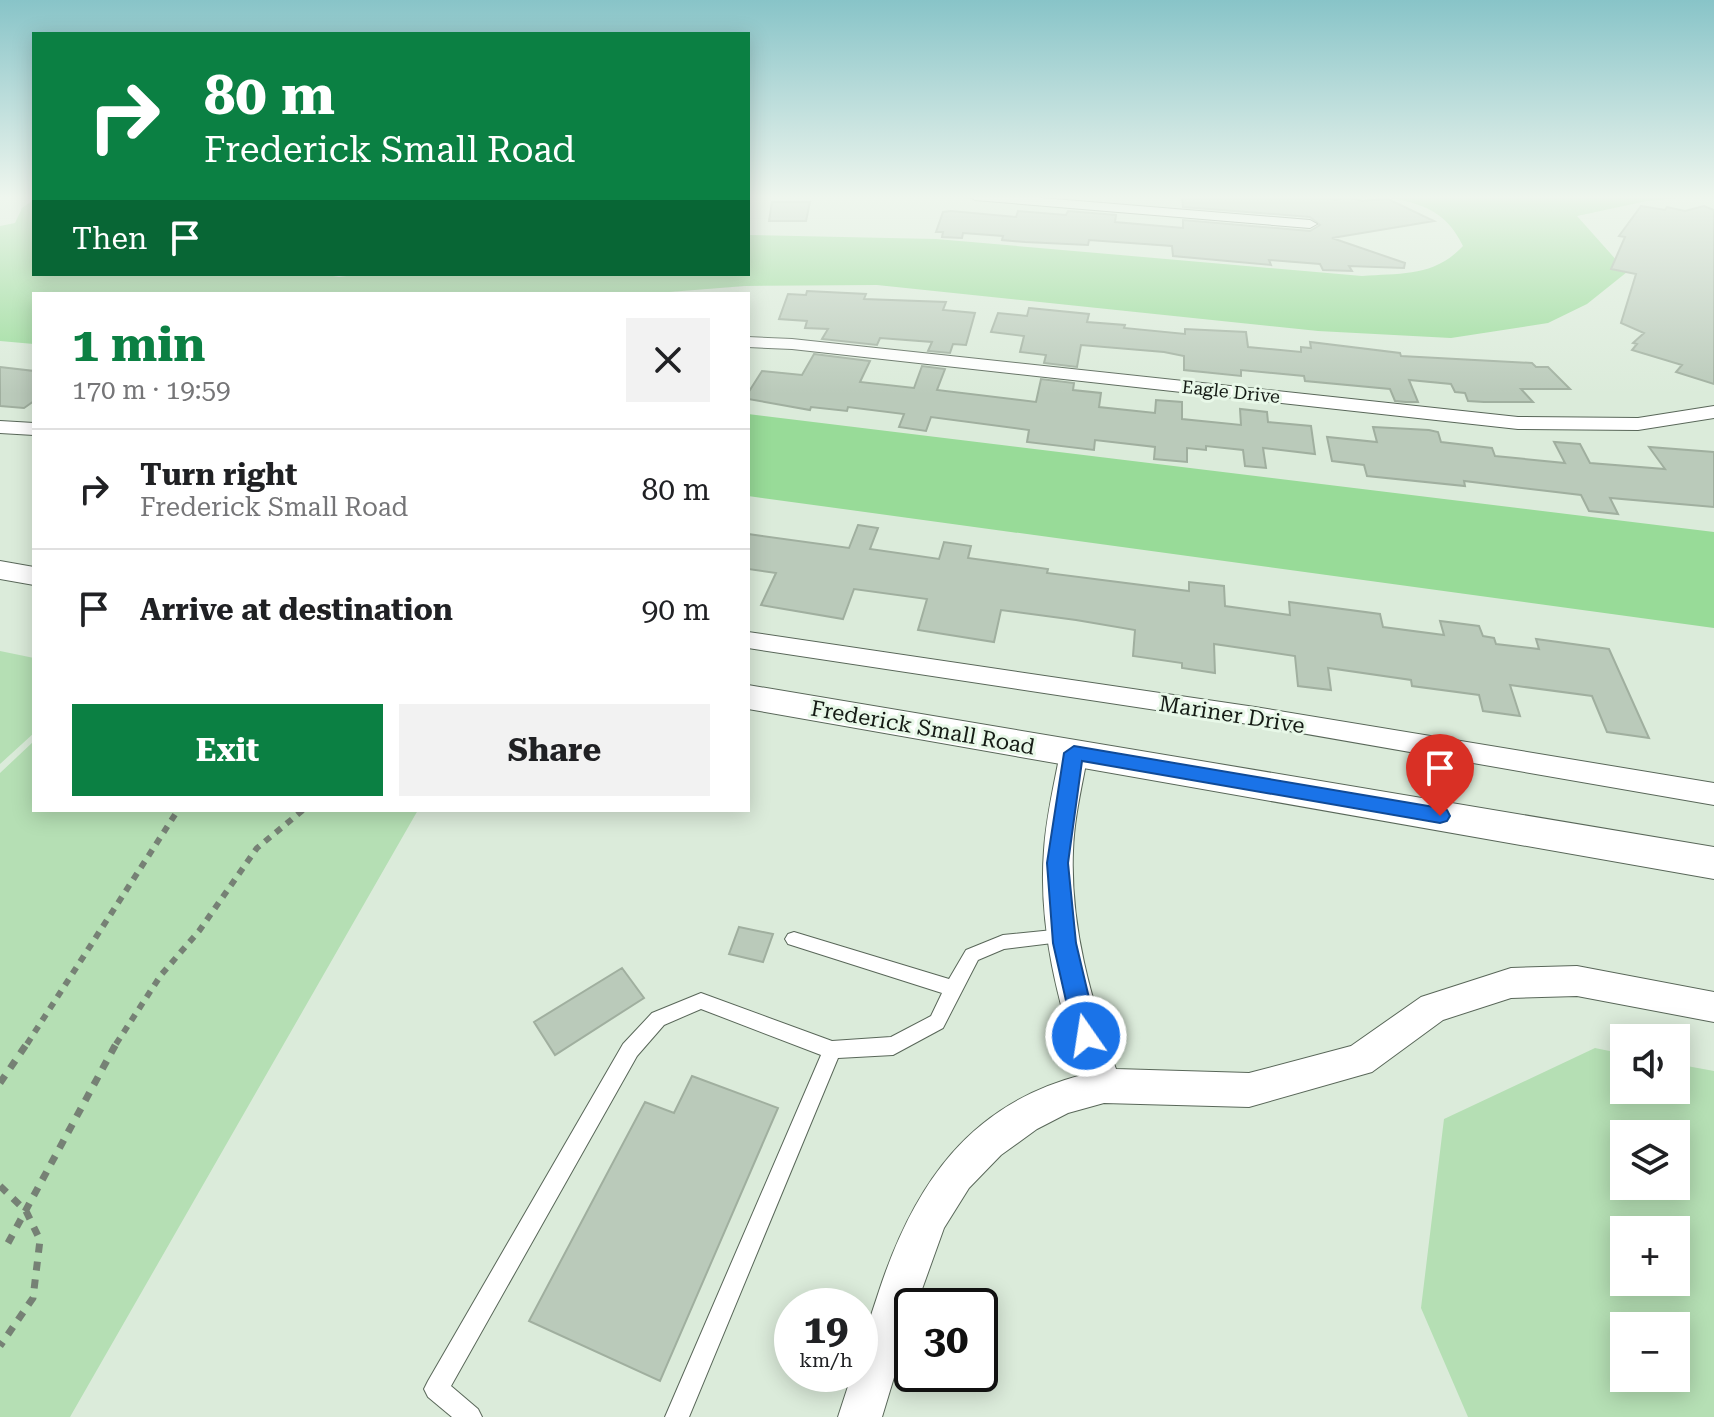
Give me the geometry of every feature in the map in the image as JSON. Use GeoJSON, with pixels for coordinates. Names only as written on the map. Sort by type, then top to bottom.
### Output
{"type":"FeatureCollection","features":[{"type":"Feature","properties":{"kind":"street","name":"Eagle Drive"},"geometry":{"type":"LineString","coordinates":[[750,342],[808,345],[1518,423],[1638,424],[1714,412]]}},
{"type":"Feature","properties":{"kind":"street"},"geometry":{"type":"LineString","coordinates":[[0,427],[32,429]]}},
{"type":"Feature","properties":{"kind":"street"},"geometry":{"type":"LineString","coordinates":[[0,570],[32,576]]}},
{"type":"Feature","properties":{"kind":"street","name":"Mariner Drive"},"geometry":{"type":"LineString","coordinates":[[750,640],[1255,716],[1714,794]]}},
{"type":"Feature","properties":{"kind":"street","name":"Frederick Small Road"},"geometry":{"type":"LineString","coordinates":[[750,697],[1714,863]]}},
{"type":"Feature","properties":{"kind":"street"},"geometry":{"type":"LineString","coordinates":[[1074,753],[1058,863],[1064,936],[1086,1036],[1104,1086]]}},
{"type":"Feature","properties":{"kind":"street"},"geometry":{"type":"LineString","coordinates":[[860,1417],[909,1262],[930,1214],[956,1175],[988,1142],[1024,1116],[1063,1097],[1104,1086],[1249,1090],[1360,1060],[1433,1008],[1511,983],[1577,981],[1714,1007]]}},
{"type":"Feature","properties":{"kind":"lane"},"geometry":{"type":"LineString","coordinates":[[470,1417],[436,1389],[630,1050],[658,1019],[701,1001],[832,1050],[893,1046],[937,1022],[972,955],[1003,942],[1064,936]]}},
{"type":"Feature","properties":{"kind":"lane"},"geometry":{"type":"LineString","coordinates":[[794,939],[953,988]]}},
{"type":"Feature","properties":{"kind":"lane"},"geometry":{"type":"LineString","coordinates":[[677,1417],[832,1050]]}},
{"type":"Feature","properties":{"kind":"path"},"geometry":{"type":"LineString","coordinates":[[0,1083],[177,812]]}},
{"type":"Feature","properties":{"kind":"path"},"geometry":{"type":"LineString","coordinates":[[8,1243],[129,1020],[161,975],[199,931],[257,848],[301,812]]}},
{"type":"Feature","properties":{"kind":"path"},"geometry":{"type":"LineString","coordinates":[[0,1186],[26,1211],[40,1240],[33,1298],[0,1346]]}},
{"type":"Feature","properties":{"kind":"shaded area"},"geometry":{"type":"Polygon","coordinates":[[[0,262],[32,262],[32,276],[339,277],[750,276],[750,262],[1202,262],[1362,276],[1417,272],[1441,263],[1618,262],[1627,272],[1587,304],[1548,323],[1451,338],[1318,331],[877,285],[745,286],[669,292],[32,292],[32,344],[0,341],[0,262]]]}},
{"type":"Feature","properties":{"kind":"shaded area"},"geometry":{"type":"Polygon","coordinates":[[[750,414],[1714,532],[1714,628],[750,496],[750,414]]]}},
{"type":"Feature","properties":{"kind":"shaded area"},"geometry":{"type":"Polygon","coordinates":[[[0,651],[32,658],[32,735],[0,764],[0,651]]]}},
{"type":"Feature","properties":{"kind":"shaded area"},"geometry":{"type":"Polygon","coordinates":[[[32,743],[32,812],[417,812],[70,1417],[0,1417],[0,773],[32,743]]]}},
{"type":"Feature","properties":{"kind":"shaded area"},"geometry":{"type":"Polygon","coordinates":[[[1595,1048],[1610,1051],[1610,1104],[1690,1104],[1690,1067],[1714,1071],[1714,1417],[1468,1417],[1421,1308],[1444,1119],[1595,1048]]]}},
{"type":"Feature","properties":{"kind":"building"},"geometry":{"type":"Polygon","coordinates":[[[1240,262],[1270,262],[1271,265],[1240,262]]]}},
{"type":"Feature","properties":{"kind":"building"},"geometry":{"type":"Polygon","coordinates":[[[1296,262],[1405,263],[1404,268],[1349,266],[1352,271],[1323,270],[1320,264],[1296,262]]]}},
{"type":"Feature","properties":{"kind":"building"},"geometry":{"type":"Polygon","coordinates":[[[1614,262],[1714,262],[1714,384],[1676,372],[1682,365],[1632,350],[1637,344],[1633,343],[1644,333],[1621,323],[1636,274],[1611,269],[1614,262]]]}},
{"type":"Feature","properties":{"kind":"building"},"geometry":{"type":"Polygon","coordinates":[[[807,291],[866,294],[864,299],[946,302],[943,310],[975,313],[966,345],[953,344],[950,353],[928,351],[932,342],[880,338],[877,345],[822,339],[828,329],[805,328],[807,321],[779,319],[788,294],[806,295],[807,291]]]}},
{"type":"Feature","properties":{"kind":"building"},"geometry":{"type":"Polygon","coordinates":[[[1029,308],[1089,314],[1087,322],[1125,325],[1124,328],[1185,334],[1185,329],[1246,332],[1248,347],[1301,352],[1301,347],[1311,348],[1310,342],[1400,353],[1401,356],[1532,363],[1536,367],[1548,367],[1570,389],[1521,389],[1533,402],[1484,402],[1468,401],[1465,393],[1455,392],[1451,384],[1409,380],[1418,402],[1406,402],[1395,401],[1390,389],[1305,381],[1304,376],[1241,370],[1241,376],[1184,370],[1184,356],[1164,352],[1081,345],[1077,367],[1044,363],[1046,355],[1020,352],[1024,336],[991,332],[998,313],[1027,316],[1029,308]]]}},
{"type":"Feature","properties":{"kind":"building"},"geometry":{"type":"Polygon","coordinates":[[[814,354],[870,361],[860,382],[914,388],[922,366],[945,369],[937,390],[1036,402],[1041,379],[1074,383],[1073,390],[1101,393],[1099,407],[1155,413],[1156,400],[1182,402],[1182,419],[1241,425],[1240,409],[1267,412],[1268,422],[1311,426],[1315,454],[1263,448],[1266,468],[1245,466],[1243,450],[1206,446],[1206,450],[1187,448],[1187,462],[1154,459],[1155,447],[1095,440],[1094,450],[1027,442],[1029,430],[931,417],[926,431],[899,427],[904,414],[848,407],[847,411],[811,407],[810,410],[750,399],[750,390],[762,371],[802,375],[814,354]]]}},
{"type":"Feature","properties":{"kind":"building"},"geometry":{"type":"Polygon","coordinates":[[[0,367],[32,371],[32,402],[24,408],[0,406],[0,367]]]}},
{"type":"Feature","properties":{"kind":"building"},"geometry":{"type":"Polygon","coordinates":[[[1373,427],[1429,430],[1438,432],[1441,442],[1492,448],[1495,456],[1565,463],[1554,442],[1580,444],[1590,463],[1665,469],[1649,447],[1714,452],[1714,507],[1610,498],[1618,514],[1589,511],[1581,495],[1464,481],[1465,486],[1367,476],[1364,465],[1332,461],[1327,437],[1377,442],[1373,427]]]}},
{"type":"Feature","properties":{"kind":"building"},"geometry":{"type":"Polygon","coordinates":[[[858,525],[878,528],[870,549],[939,559],[944,542],[971,546],[968,558],[1048,569],[1047,573],[1189,591],[1189,582],[1224,586],[1225,606],[1290,615],[1289,602],[1380,614],[1383,627],[1444,635],[1440,621],[1479,626],[1483,636],[1494,638],[1496,644],[1539,649],[1536,639],[1609,649],[1649,738],[1607,732],[1592,696],[1510,685],[1520,716],[1483,711],[1479,695],[1412,686],[1411,680],[1328,668],[1331,690],[1298,686],[1295,656],[1214,644],[1215,673],[1182,668],[1182,663],[1133,656],[1135,630],[1076,620],[1001,610],[994,642],[918,630],[927,599],[854,589],[843,619],[761,605],[776,573],[750,569],[750,534],[849,548],[858,525]]]}},
{"type":"Feature","properties":{"kind":"building"},"geometry":{"type":"Polygon","coordinates":[[[739,927],[773,934],[763,962],[729,954],[739,927]]]}},
{"type":"Feature","properties":{"kind":"building"},"geometry":{"type":"Polygon","coordinates":[[[622,968],[644,998],[555,1055],[534,1022],[622,968]]]}},
{"type":"Feature","properties":{"kind":"building"},"geometry":{"type":"Polygon","coordinates":[[[692,1076],[778,1108],[660,1381],[529,1321],[645,1102],[674,1113],[692,1076]]]}},
{"type":"Feature","properties":{"kind":"route"},"geometry":{"type":"LineString","coordinates":[[1086,1036],[1065,943],[1058,863],[1074,753],[1440,816]]}}]}
